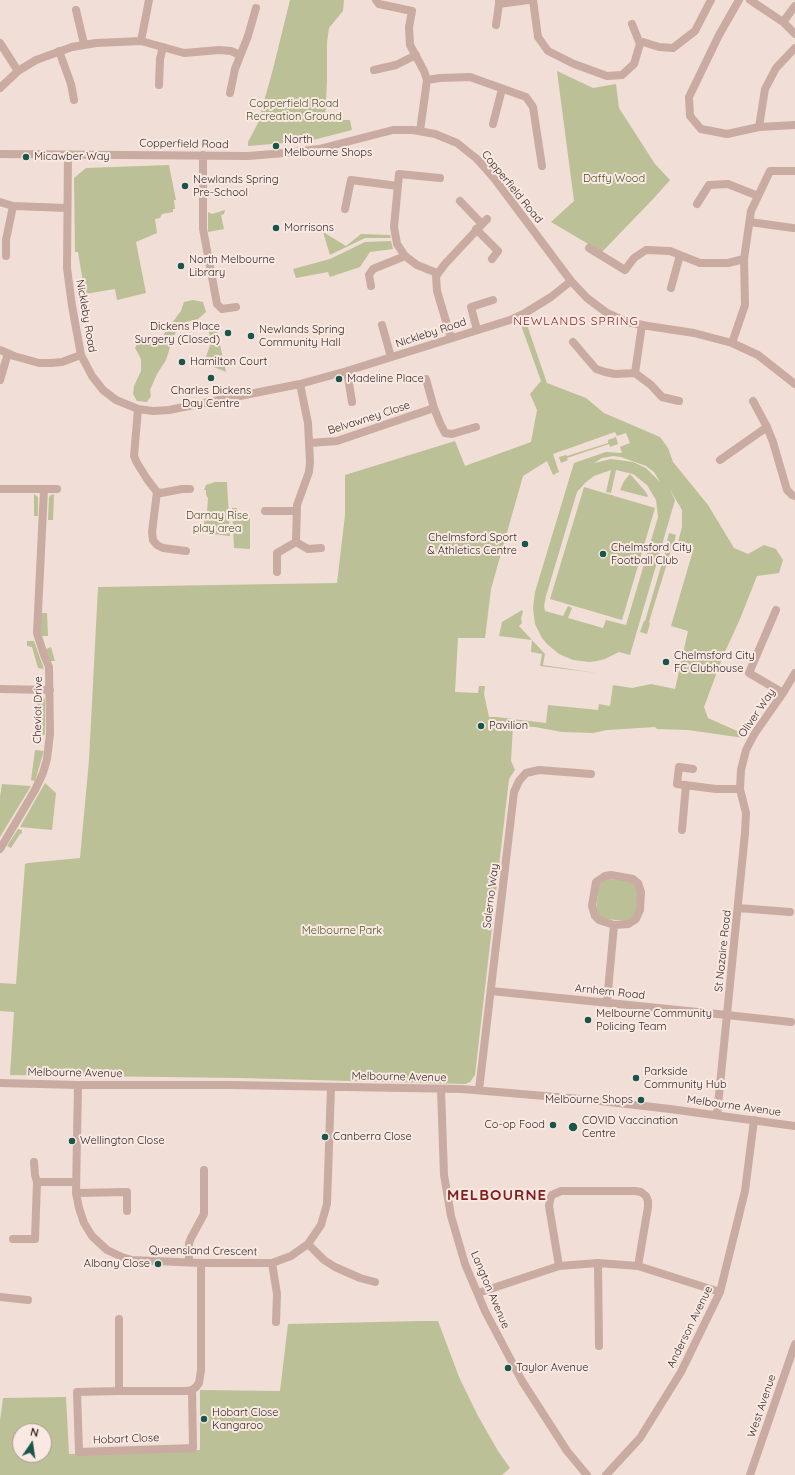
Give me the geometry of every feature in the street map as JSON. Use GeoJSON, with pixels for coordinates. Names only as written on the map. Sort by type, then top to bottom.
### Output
{"type":"FeatureCollection","features":[{"type":"Feature","properties":{"kind":"street"},"geometry":{"type":"LineString","coordinates":[[141,41],[149,0]]}},
{"type":"Feature","properties":{"kind":"street"},"geometry":{"type":"LineString","coordinates":[[376,0],[379,4],[412,11],[409,27],[410,45],[424,71],[427,80],[420,131]]}},
{"type":"Feature","properties":{"kind":"street"},"geometry":{"type":"LineString","coordinates":[[496,25],[499,2],[528,0]]}},
{"type":"Feature","properties":{"kind":"street"},"geometry":{"type":"LineString","coordinates":[[533,0],[538,37],[548,52],[574,64],[607,76],[622,75],[634,64],[640,44],[632,24]]}},
{"type":"Feature","properties":{"kind":"street"},"geometry":{"type":"LineString","coordinates":[[640,44],[643,42],[659,47],[673,48],[695,32],[711,0]]}},
{"type":"Feature","properties":{"kind":"street"},"geometry":{"type":"LineString","coordinates":[[739,0],[719,35],[689,97],[690,116],[701,129],[727,134],[759,127],[795,125]]}},
{"type":"Feature","properties":{"kind":"street"},"geometry":{"type":"LineString","coordinates":[[750,0],[783,22],[795,34]]}},
{"type":"Feature","properties":{"kind":"street"},"geometry":{"type":"LineString","coordinates":[[783,22],[795,6]]}},
{"type":"Feature","properties":{"kind":"street"},"geometry":{"type":"LineString","coordinates":[[230,93],[240,55],[248,36],[256,8]]}},
{"type":"Feature","properties":{"kind":"street"},"geometry":{"type":"LineString","coordinates":[[76,10],[84,44]]}},
{"type":"Feature","properties":{"kind":"street"},"geometry":{"type":"LineString","coordinates":[[0,88],[18,71],[36,60],[59,51],[84,44],[141,41],[184,53],[219,50],[231,51],[240,55]]}},
{"type":"Feature","properties":{"kind":"street"},"geometry":{"type":"LineString","coordinates":[[0,43],[18,71]]}},
{"type":"Feature","properties":{"kind":"street"},"geometry":{"type":"LineString","coordinates":[[159,85],[160,59],[163,47]]}},
{"type":"Feature","properties":{"kind":"street"},"geometry":{"type":"LineString","coordinates":[[759,127],[764,89],[776,68],[795,48]]}},
{"type":"Feature","properties":{"kind":"street"},"geometry":{"type":"LineString","coordinates":[[59,51],[71,84],[74,100]]}},
{"type":"Feature","properties":{"kind":"street"},"geometry":{"type":"LineString","coordinates":[[374,70],[396,64],[416,55]]}},
{"type":"Feature","properties":{"kind":"street"},"geometry":{"type":"LineString","coordinates":[[427,80],[470,77],[526,97],[533,107],[542,166]]}},
{"type":"Feature","properties":{"kind":"street"},"geometry":{"type":"LineString","coordinates":[[492,124],[502,89]]}},
{"type":"Feature","properties":{"kind":"street","name":"Copperfield Road"},"geometry":{"type":"LineString","coordinates":[[0,154],[248,156],[319,149],[383,131],[403,129],[434,134],[457,143],[477,159],[494,178],[571,281],[587,298],[607,313],[627,322],[694,333],[732,342],[758,355],[795,384]]}},
{"type":"Feature","properties":{"kind":"street","name":"Nickleby Road"},"geometry":{"type":"LineString","coordinates":[[68,154],[67,268],[81,355],[92,376],[103,390],[116,400],[138,409],[153,411],[169,410],[300,384],[347,371],[510,320],[525,313],[551,297],[571,281]]}},
{"type":"Feature","properties":{"kind":"street"},"geometry":{"type":"LineString","coordinates":[[203,155],[203,229],[217,304],[222,309],[236,307]]}},
{"type":"Feature","properties":{"kind":"street"},"geometry":{"type":"LineString","coordinates":[[732,342],[745,305],[744,260],[751,211],[770,171],[795,171]]}},
{"type":"Feature","properties":{"kind":"street"},"geometry":{"type":"LineString","coordinates":[[437,273],[417,265],[405,256],[397,244],[394,233],[399,174],[440,178]]}},
{"type":"Feature","properties":{"kind":"street"},"geometry":{"type":"LineString","coordinates":[[345,209],[351,180],[398,186]]}},
{"type":"Feature","properties":{"kind":"street"},"geometry":{"type":"LineString","coordinates":[[697,204],[709,185],[728,184],[758,196]]}},
{"type":"Feature","properties":{"kind":"street"},"geometry":{"type":"LineString","coordinates":[[460,201],[482,224],[498,251],[492,259]]}},
{"type":"Feature","properties":{"kind":"street"},"geometry":{"type":"LineString","coordinates":[[0,202],[13,206],[67,208]]}},
{"type":"Feature","properties":{"kind":"street"},"geometry":{"type":"LineString","coordinates":[[6,256],[6,240],[13,206]]}},
{"type":"Feature","properties":{"kind":"street"},"geometry":{"type":"LineString","coordinates":[[750,222],[793,228]]}},
{"type":"Feature","properties":{"kind":"street"},"geometry":{"type":"LineString","coordinates":[[450,338],[436,286],[437,273],[482,224]]}},
{"type":"Feature","properties":{"kind":"street"},"geometry":{"type":"LineString","coordinates":[[589,248],[625,270],[634,258],[646,250],[670,251],[700,262],[728,263],[744,260]]}},
{"type":"Feature","properties":{"kind":"street"},"geometry":{"type":"LineString","coordinates":[[671,288],[680,255]]}},
{"type":"Feature","properties":{"kind":"street"},"geometry":{"type":"LineString","coordinates":[[371,286],[369,275],[373,269],[405,256]]}},
{"type":"Feature","properties":{"kind":"street","name":"Nickleby Road"},"geometry":{"type":"LineString","coordinates":[[477,330],[471,307],[493,300]]}},
{"type":"Feature","properties":{"kind":"street","name":"Nickleby Road"},"geometry":{"type":"LineString","coordinates":[[382,325],[391,357]]}},
{"type":"Feature","properties":{"kind":"street"},"geometry":{"type":"LineString","coordinates":[[635,373],[642,325]]}},
{"type":"Feature","properties":{"kind":"street"},"geometry":{"type":"LineString","coordinates":[[573,342],[596,369],[615,374],[635,373],[651,385],[662,397],[678,401]]}},
{"type":"Feature","properties":{"kind":"street"},"geometry":{"type":"LineString","coordinates":[[0,350],[39,362],[51,363],[62,362],[81,355]]}},
{"type":"Feature","properties":{"kind":"street"},"geometry":{"type":"LineString","coordinates":[[0,380],[8,353]]}},
{"type":"Feature","properties":{"kind":"street"},"geometry":{"type":"LineString","coordinates":[[347,371],[352,402]]}},
{"type":"Feature","properties":{"kind":"street"},"geometry":{"type":"LineString","coordinates":[[426,379],[434,408],[445,433],[452,434],[476,427]]}},
{"type":"Feature","properties":{"kind":"street"},"geometry":{"type":"LineString","coordinates":[[296,542],[296,511],[309,472],[310,443],[306,411],[300,384]]}},
{"type":"Feature","properties":{"kind":"street"},"geometry":{"type":"LineString","coordinates":[[753,401],[773,442],[787,490],[792,496],[795,496]]}},
{"type":"Feature","properties":{"kind":"street","name":"Belvawney Close"},"geometry":{"type":"LineString","coordinates":[[310,443],[337,441],[434,408]]}},
{"type":"Feature","properties":{"kind":"street"},"geometry":{"type":"LineString","coordinates":[[138,409],[134,456],[156,492],[152,532],[153,540],[157,545],[163,548],[186,551]]}},
{"type":"Feature","properties":{"kind":"street"},"geometry":{"type":"LineString","coordinates":[[720,460],[767,427]]}},
{"type":"Feature","properties":{"kind":"street"},"geometry":{"type":"LineString","coordinates":[[156,492],[182,488],[190,489]]}},
{"type":"Feature","properties":{"kind":"street"},"geometry":{"type":"LineString","coordinates":[[0,489],[58,489]]}},
{"type":"Feature","properties":{"kind":"street","name":"Cheviot Drive"},"geometry":{"type":"LineString","coordinates":[[0,848],[43,773],[47,759],[50,734],[49,667],[37,633],[44,489]]}},
{"type":"Feature","properties":{"kind":"street"},"geometry":{"type":"LineString","coordinates":[[265,511],[296,511]]}},
{"type":"Feature","properties":{"kind":"street"},"geometry":{"type":"LineString","coordinates":[[296,542],[308,549],[321,548]]}},
{"type":"Feature","properties":{"kind":"street"},"geometry":{"type":"LineString","coordinates":[[277,572],[277,553],[296,542]]}},
{"type":"Feature","properties":{"kind":"street"},"geometry":{"type":"LineString","coordinates":[[776,610],[749,673],[783,693]]}},
{"type":"Feature","properties":{"kind":"street","name":"Oliver Way"},"geometry":{"type":"LineString","coordinates":[[746,814],[740,789],[741,770],[746,750],[755,733],[795,673]]}},
{"type":"Feature","properties":{"kind":"street"},"geometry":{"type":"LineString","coordinates":[[0,689],[50,690]]}},
{"type":"Feature","properties":{"kind":"street"},"geometry":{"type":"LineString","coordinates":[[693,769],[679,767],[677,784],[716,789],[740,789]]}},
{"type":"Feature","properties":{"kind":"street","name":"Salerno Way"},"geometry":{"type":"LineString","coordinates":[[479,1090],[514,792],[519,781],[526,773],[539,770],[591,774]]}},
{"type":"Feature","properties":{"kind":"street"},"geometry":{"type":"LineString","coordinates":[[682,830],[686,785]]}},
{"type":"Feature","properties":{"kind":"street","name":"St Nazaire Road"},"geometry":{"type":"LineString","coordinates":[[717,1115],[746,814]]}},
{"type":"Feature","properties":{"kind":"street"},"geometry":{"type":"LineString","coordinates":[[611,875],[633,879],[638,883],[641,892],[640,910],[636,918],[628,924],[614,925],[598,920],[592,906],[596,882],[605,876],[611,875]]}},
{"type":"Feature","properties":{"kind":"street"},"geometry":{"type":"LineString","coordinates":[[738,908],[790,912]]}},
{"type":"Feature","properties":{"kind":"street"},"geometry":{"type":"LineString","coordinates":[[607,1002],[614,925]]}},
{"type":"Feature","properties":{"kind":"street","name":"Arnhem Road"},"geometry":{"type":"LineString","coordinates":[[491,991],[727,1014],[791,1022]]}},
{"type":"Feature","properties":{"kind":"street","name":"Melbourne Avenue"},"geometry":{"type":"LineString","coordinates":[[0,1083],[78,1085],[230,1085],[479,1090],[592,1100],[795,1126]]}},
{"type":"Feature","properties":{"kind":"street","name":"Queensland Crescent"},"geometry":{"type":"LineString","coordinates":[[78,1085],[76,1194],[84,1223],[92,1236],[107,1250],[132,1260],[201,1263],[272,1263],[292,1256],[308,1244],[321,1224],[327,1204],[331,1087]]}},
{"type":"Feature","properties":{"kind":"street","name":"Langton Avenue"},"geometry":{"type":"LineString","coordinates":[[441,1089],[443,1163],[447,1194],[465,1264],[507,1354],[522,1381],[567,1451],[587,1475]]}},
{"type":"Feature","properties":{"kind":"street","name":"Anderson Avenue"},"geometry":{"type":"LineString","coordinates":[[606,1475],[640,1438],[681,1372],[720,1292],[745,1191],[754,1120]]}},
{"type":"Feature","properties":{"kind":"street"},"geometry":{"type":"LineString","coordinates":[[13,1239],[35,1239],[37,1182],[34,1162]]}},
{"type":"Feature","properties":{"kind":"street"},"geometry":{"type":"LineString","coordinates":[[189,1262],[189,1243],[204,1214],[204,1170]]}},
{"type":"Feature","properties":{"kind":"street"},"geometry":{"type":"LineString","coordinates":[[37,1182],[76,1182]]}},
{"type":"Feature","properties":{"kind":"street"},"geometry":{"type":"LineString","coordinates":[[559,1266],[549,1206],[552,1195],[561,1191],[635,1191],[641,1192],[646,1196],[648,1207],[638,1266]]}},
{"type":"Feature","properties":{"kind":"street"},"geometry":{"type":"LineString","coordinates":[[76,1194],[127,1192],[127,1211]]}},
{"type":"Feature","properties":{"kind":"street"},"geometry":{"type":"LineString","coordinates":[[308,1244],[324,1260],[335,1267],[360,1278],[375,1282]]}},
{"type":"Feature","properties":{"kind":"street","name":"Hobart Close"},"geometry":{"type":"LineString","coordinates":[[192,1390],[193,1448],[79,1452],[77,1392],[192,1390],[196,1387],[200,1377],[201,1263]]}},
{"type":"Feature","properties":{"kind":"street"},"geometry":{"type":"LineString","coordinates":[[272,1263],[277,1294],[276,1322]]}},
{"type":"Feature","properties":{"kind":"street"},"geometry":{"type":"LineString","coordinates":[[478,1293],[559,1266],[598,1263],[638,1266],[720,1292]]}},
{"type":"Feature","properties":{"kind":"street"},"geometry":{"type":"LineString","coordinates":[[598,1263],[599,1346]]}},
{"type":"Feature","properties":{"kind":"street"},"geometry":{"type":"LineString","coordinates":[[0,1297],[28,1300]]}},
{"type":"Feature","properties":{"kind":"street"},"geometry":{"type":"LineString","coordinates":[[119,1319],[119,1391]]}},
{"type":"Feature","properties":{"kind":"street","name":"West Avenue"},"geometry":{"type":"LineString","coordinates":[[750,1475],[795,1344]]}},
{"type":"Feature","properties":{"kind":"green space","name":"Copperfield Road Recreation Ground"},"geometry":{"type":"Polygon","coordinates":[[[290,0],[344,0],[343,11],[329,28],[327,42],[325,120],[350,120],[352,130],[309,141],[248,146],[248,142],[258,123],[290,0]]]}},
{"type":"Feature","properties":{"kind":"green space","name":"Daffy Wood"},"geometry":{"type":"Polygon","coordinates":[[[557,71],[593,88],[616,84],[619,108],[655,164],[670,180],[602,252],[551,222],[574,201],[557,71]]]}},
{"type":"Feature","properties":{"kind":"green space"},"geometry":{"type":"Polygon","coordinates":[[[169,165],[176,200],[174,200],[175,209],[173,209],[173,212],[162,214],[160,218],[155,219],[157,233],[136,242],[146,293],[117,300],[115,289],[85,294],[78,252],[75,252],[74,178],[86,168],[169,165]]]}},
{"type":"Feature","properties":{"kind":"green space"},"geometry":{"type":"Polygon","coordinates":[[[225,210],[224,214],[221,215],[224,229],[208,232],[208,212],[212,214],[225,210]]]}},
{"type":"Feature","properties":{"kind":"green space"},"geometry":{"type":"Polygon","coordinates":[[[323,232],[346,246],[361,234],[390,235],[391,238],[365,238],[330,255],[323,232]]]}},
{"type":"Feature","properties":{"kind":"green space"},"geometry":{"type":"Polygon","coordinates":[[[391,241],[393,249],[370,252],[360,267],[330,277],[328,272],[296,278],[293,269],[330,259],[365,242],[391,241]]]}},
{"type":"Feature","properties":{"kind":"green space"},"geometry":{"type":"Polygon","coordinates":[[[193,300],[203,302],[206,312],[198,319],[179,325],[166,360],[157,374],[150,390],[151,396],[147,402],[137,401],[133,394],[134,386],[141,371],[141,359],[135,348],[138,342],[147,339],[153,344],[161,343],[165,332],[181,311],[184,302],[193,300]]]}},
{"type":"Feature","properties":{"kind":"green space","name":"Melbourne Park"},"geometry":{"type":"Polygon","coordinates":[[[523,324],[527,325],[547,383],[586,398],[604,413],[660,437],[668,448],[673,462],[708,505],[734,548],[748,554],[764,545],[776,549],[783,560],[779,573],[757,576],[723,656],[704,707],[708,718],[746,735],[744,738],[688,730],[657,729],[655,727],[607,730],[593,733],[562,732],[535,727],[513,726],[511,761],[515,770],[509,779],[475,1075],[470,1082],[465,1084],[239,1078],[10,1075],[14,1012],[0,1011],[0,983],[16,984],[25,864],[80,858],[89,760],[98,587],[337,583],[345,515],[345,475],[455,441],[465,466],[531,442],[537,410],[530,394],[541,381],[522,328],[523,324]],[[615,432],[553,454],[559,472],[553,475],[547,461],[523,476],[491,589],[485,638],[458,638],[455,692],[478,693],[479,686],[485,686],[484,694],[489,717],[546,723],[548,705],[598,710],[599,704],[610,706],[613,685],[632,688],[651,684],[675,689],[688,631],[671,626],[694,547],[678,542],[682,527],[682,510],[669,488],[675,500],[630,655],[619,652],[597,661],[589,662],[573,660],[559,654],[542,638],[535,624],[533,608],[535,592],[574,463],[606,452],[622,453],[620,447],[630,443],[626,433],[617,436],[615,432]],[[613,456],[602,458],[594,463],[611,459],[633,462],[646,468],[660,482],[654,472],[646,466],[621,457],[613,456]],[[611,470],[594,476],[577,492],[544,606],[545,611],[563,616],[568,606],[572,608],[568,618],[603,628],[606,620],[626,625],[658,517],[656,500],[647,485],[633,474],[616,470],[611,493],[606,492],[611,470]]]}},
{"type":"Feature","properties":{"kind":"green space"},"geometry":{"type":"Polygon","coordinates":[[[216,326],[226,372],[204,363],[211,342],[208,328],[216,326]]]}},
{"type":"Feature","properties":{"kind":"green space"},"geometry":{"type":"Polygon","coordinates":[[[616,437],[618,444],[610,447],[609,444],[567,458],[568,460],[561,463],[559,457],[567,456],[608,443],[608,440],[616,437]]]}},
{"type":"Feature","properties":{"kind":"green space"},"geometry":{"type":"Polygon","coordinates":[[[630,474],[645,491],[648,496],[647,497],[620,490],[624,481],[630,474]]]}},
{"type":"Feature","properties":{"kind":"green space","name":"Darnay Rise play area"},"geometry":{"type":"Polygon","coordinates":[[[215,482],[227,482],[230,536],[203,533],[208,498],[206,495],[206,490],[204,490],[206,485],[215,482]]]}},
{"type":"Feature","properties":{"kind":"green space","name":"Chelmsford City Football Club"},"geometry":{"type":"Polygon","coordinates":[[[584,487],[655,508],[622,620],[550,599],[584,487]]]}},
{"type":"Feature","properties":{"kind":"green space"},"geometry":{"type":"Polygon","coordinates":[[[34,494],[38,497],[38,516],[34,516],[34,494]]]}},
{"type":"Feature","properties":{"kind":"green space"},"geometry":{"type":"Polygon","coordinates":[[[54,494],[53,520],[48,520],[49,497],[54,494]]]}},
{"type":"Feature","properties":{"kind":"green space"},"geometry":{"type":"Polygon","coordinates":[[[232,508],[237,508],[238,518],[250,518],[250,549],[234,548],[232,508]]]}},
{"type":"Feature","properties":{"kind":"green space"},"geometry":{"type":"Polygon","coordinates":[[[669,533],[676,535],[649,622],[647,634],[640,632],[645,621],[667,546],[669,533]]]}},
{"type":"Feature","properties":{"kind":"green space"},"geometry":{"type":"Polygon","coordinates":[[[522,610],[522,623],[519,626],[532,640],[499,636],[502,622],[522,610]]]}},
{"type":"Feature","properties":{"kind":"green space"},"geometry":{"type":"Polygon","coordinates":[[[41,613],[47,613],[48,636],[42,636],[41,634],[41,613]]]}},
{"type":"Feature","properties":{"kind":"green space"},"geometry":{"type":"Polygon","coordinates":[[[532,640],[545,654],[543,665],[597,673],[540,666],[542,654],[531,652],[532,640]]]}},
{"type":"Feature","properties":{"kind":"green space"},"geometry":{"type":"Polygon","coordinates":[[[27,641],[34,641],[44,669],[38,668],[32,647],[27,646],[27,641]]]}},
{"type":"Feature","properties":{"kind":"green space"},"geometry":{"type":"Polygon","coordinates":[[[51,647],[55,661],[50,661],[46,649],[51,647]]]}},
{"type":"Feature","properties":{"kind":"green space"},"geometry":{"type":"Polygon","coordinates":[[[36,695],[45,699],[45,735],[35,734],[36,695]]]}},
{"type":"Feature","properties":{"kind":"green space"},"geometry":{"type":"Polygon","coordinates":[[[35,750],[44,751],[35,781],[31,780],[35,750]]]}},
{"type":"Feature","properties":{"kind":"green space"},"geometry":{"type":"Polygon","coordinates":[[[45,783],[56,793],[52,830],[20,827],[45,783]]]}},
{"type":"Feature","properties":{"kind":"green space"},"geometry":{"type":"Polygon","coordinates":[[[2,784],[31,786],[0,837],[0,797],[2,784]]]}},
{"type":"Feature","properties":{"kind":"green space"},"geometry":{"type":"Polygon","coordinates":[[[18,829],[22,830],[22,833],[11,848],[7,846],[18,829]]]}},
{"type":"Feature","properties":{"kind":"green space"},"geometry":{"type":"Polygon","coordinates":[[[607,879],[627,880],[634,883],[637,890],[637,908],[633,917],[626,921],[606,919],[599,916],[596,910],[599,884],[607,879]]]}},
{"type":"Feature","properties":{"kind":"green space"},"geometry":{"type":"Polygon","coordinates":[[[438,1321],[459,1377],[478,1416],[498,1451],[510,1468],[502,1475],[0,1475],[0,1421],[3,1398],[66,1397],[69,1454],[200,1450],[200,1390],[280,1391],[288,1324],[438,1321]]]}},
{"type":"Feature","properties":{"kind":"place","name":"North Melbourne Shops"},"geometry":{"type":"Point","coordinates":[276,146]}},
{"type":"Feature","properties":{"kind":"place","name":"Micawber Way"},"geometry":{"type":"Point","coordinates":[26,157]}},
{"type":"Feature","properties":{"kind":"place","name":"Newlands Spring Pre-School"},"geometry":{"type":"Point","coordinates":[185,186]}},
{"type":"Feature","properties":{"kind":"place","name":"Morrisons"},"geometry":{"type":"Point","coordinates":[276,228]}},
{"type":"Feature","properties":{"kind":"place","name":"North Melbourne Library"},"geometry":{"type":"Point","coordinates":[181,266]}},
{"type":"Feature","properties":{"kind":"place","name":"Dickens Place Surgery (Closed)"},"geometry":{"type":"Point","coordinates":[228,333]}},
{"type":"Feature","properties":{"kind":"place","name":"Newlands Spring Community Hall"},"geometry":{"type":"Point","coordinates":[251,336]}},
{"type":"Feature","properties":{"kind":"place","name":"Hamilton Court"},"geometry":{"type":"Point","coordinates":[182,362]}},
{"type":"Feature","properties":{"kind":"place","name":"Charles Dickens Day Centre"},"geometry":{"type":"Point","coordinates":[211,378]}},
{"type":"Feature","properties":{"kind":"place","name":"Madeline Place"},"geometry":{"type":"Point","coordinates":[339,379]}},
{"type":"Feature","properties":{"kind":"place","name":"Chelmsford Sport & Athletics Centre"},"geometry":{"type":"Point","coordinates":[525,544]}},
{"type":"Feature","properties":{"kind":"place","name":"Chelmsford City Football Club"},"geometry":{"type":"Point","coordinates":[603,554]}},
{"type":"Feature","properties":{"kind":"place","name":"Chelmsford City FC Clubhouse"},"geometry":{"type":"Point","coordinates":[666,662]}},
{"type":"Feature","properties":{"kind":"place","name":"Pavilion"},"geometry":{"type":"Point","coordinates":[481,726]}},
{"type":"Feature","properties":{"kind":"place","name":"Melbourne Community Policing Team"},"geometry":{"type":"Point","coordinates":[588,1020]}},
{"type":"Feature","properties":{"kind":"place","name":"Parkside Community Hub"},"geometry":{"type":"Point","coordinates":[636,1078]}},
{"type":"Feature","properties":{"kind":"place","name":"Melbourne Shops"},"geometry":{"type":"Point","coordinates":[641,1100]}},
{"type":"Feature","properties":{"kind":"place","name":"Co-op Food"},"geometry":{"type":"Point","coordinates":[553,1125]}},
{"type":"Feature","properties":{"kind":"place","name":"COVID Vaccination Centre"},"geometry":{"type":"Point","coordinates":[573,1127]}},
{"type":"Feature","properties":{"kind":"place","name":"Canberra Close"},"geometry":{"type":"Point","coordinates":[325,1137]}},
{"type":"Feature","properties":{"kind":"place","name":"Wellington Close"},"geometry":{"type":"Point","coordinates":[72,1141]}},
{"type":"Feature","properties":{"kind":"place","name":"Albany Close"},"geometry":{"type":"Point","coordinates":[158,1264]}},
{"type":"Feature","properties":{"kind":"place","name":"Taylor Avenue"},"geometry":{"type":"Point","coordinates":[508,1368]}},
{"type":"Feature","properties":{"kind":"place","name":"Hobart Close Kangaroo"},"geometry":{"type":"Point","coordinates":[204,1419]}},
{"type":"Feature","properties":{"kind":"district","name":"NEWLANDS SPRING"},"geometry":{"type":"Point","coordinates":[576,321]}},
{"type":"Feature","properties":{"kind":"district","name":"MELBOURNE"},"geometry":{"type":"Point","coordinates":[497,1195]}}]}
